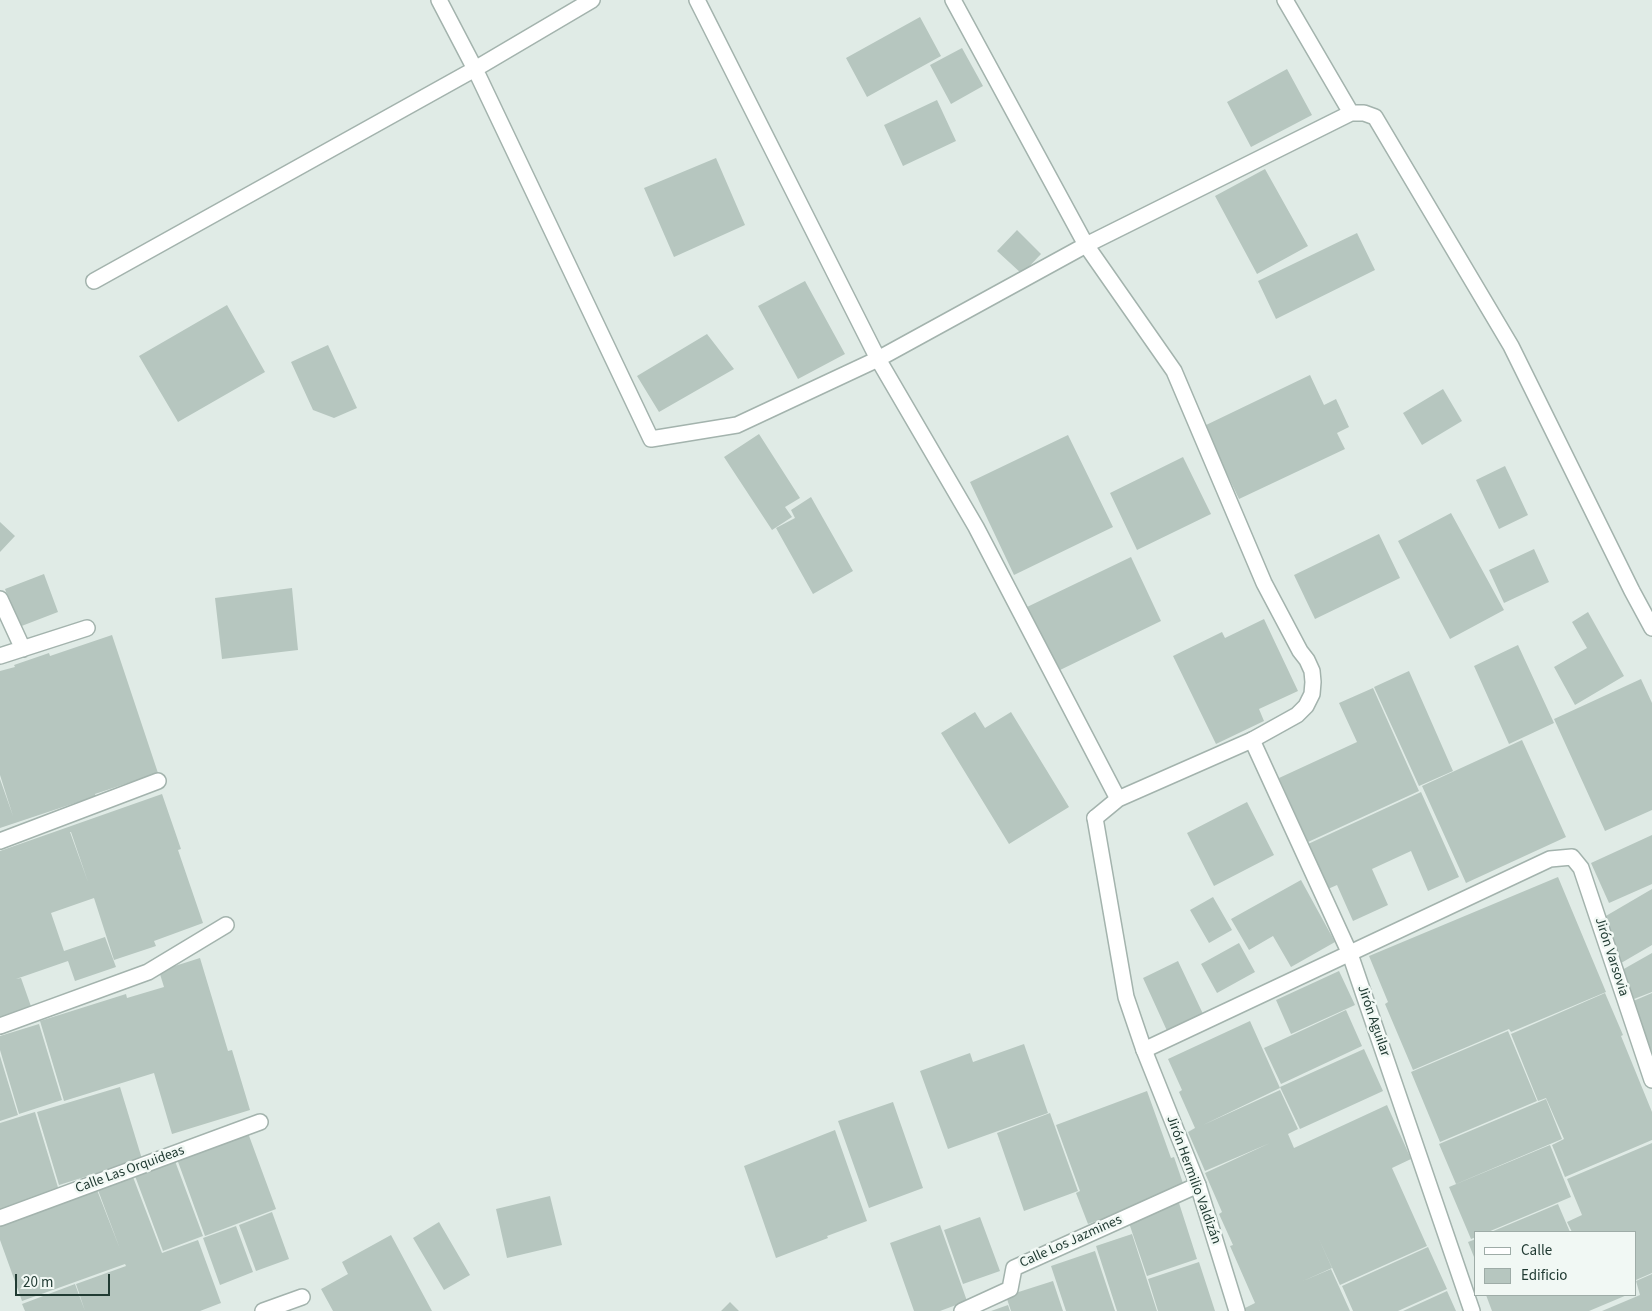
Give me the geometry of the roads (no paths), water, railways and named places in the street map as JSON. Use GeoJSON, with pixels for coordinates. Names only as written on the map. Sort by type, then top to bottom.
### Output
{"type":"FeatureCollection","features":[{"type":"Feature","properties":{"kind":"street"},"geometry":{"type":"LineString","coordinates":[[439,0],[475,69],[651,438],[737,425],[878,359],[1086,245],[1351,113],[1364,113],[1375,117],[1506,338],[1652,628]]}},
{"type":"Feature","properties":{"kind":"street"},"geometry":{"type":"LineString","coordinates":[[94,281],[475,69],[592,0]]}},
{"type":"Feature","properties":{"kind":"street"},"geometry":{"type":"LineString","coordinates":[[697,0],[878,359],[976,527],[1118,798],[1252,740],[1297,715],[1306,706],[1312,694],[1314,682],[1312,670],[1264,583],[1174,371],[1086,245],[953,0]]}},
{"type":"Feature","properties":{"kind":"street"},"geometry":{"type":"LineString","coordinates":[[1285,0],[1351,113]]}},
{"type":"Feature","properties":{"kind":"street"},"geometry":{"type":"LineString","coordinates":[[0,599],[23,649]]}},
{"type":"Feature","properties":{"kind":"street"},"geometry":{"type":"LineString","coordinates":[[0,656],[87,628]]}},
{"type":"Feature","properties":{"kind":"street","name":"Jirón Aguilar"},"geometry":{"type":"LineString","coordinates":[[1252,740],[1350,954],[1472,1311]]}},
{"type":"Feature","properties":{"kind":"street"},"geometry":{"type":"LineString","coordinates":[[0,840],[158,781]]}},
{"type":"Feature","properties":{"kind":"street","name":"Jirón Hermilio Valdizán"},"geometry":{"type":"LineString","coordinates":[[1118,798],[1095,818],[1126,997],[1144,1050],[1198,1185],[1237,1311]]}},
{"type":"Feature","properties":{"kind":"street","name":"Jirón Varsovia"},"geometry":{"type":"LineString","coordinates":[[1350,954],[1550,859],[1572,857],[1582,868],[1652,1080]]}},
{"type":"Feature","properties":{"kind":"street"},"geometry":{"type":"LineString","coordinates":[[0,1026],[148,972],[226,925]]}},
{"type":"Feature","properties":{"kind":"street"},"geometry":{"type":"LineString","coordinates":[[1144,1050],[1350,954]]}},
{"type":"Feature","properties":{"kind":"street","name":"Calle Las Orquideas"},"geometry":{"type":"LineString","coordinates":[[0,1218],[260,1122]]}},
{"type":"Feature","properties":{"kind":"street","name":"Calle Los Jazmines"},"geometry":{"type":"LineString","coordinates":[[962,1311],[1010,1289],[1014,1268],[1198,1185]]}},
{"type":"Feature","properties":{"kind":"street"},"geometry":{"type":"LineString","coordinates":[[263,1311],[302,1297]]}}]}
